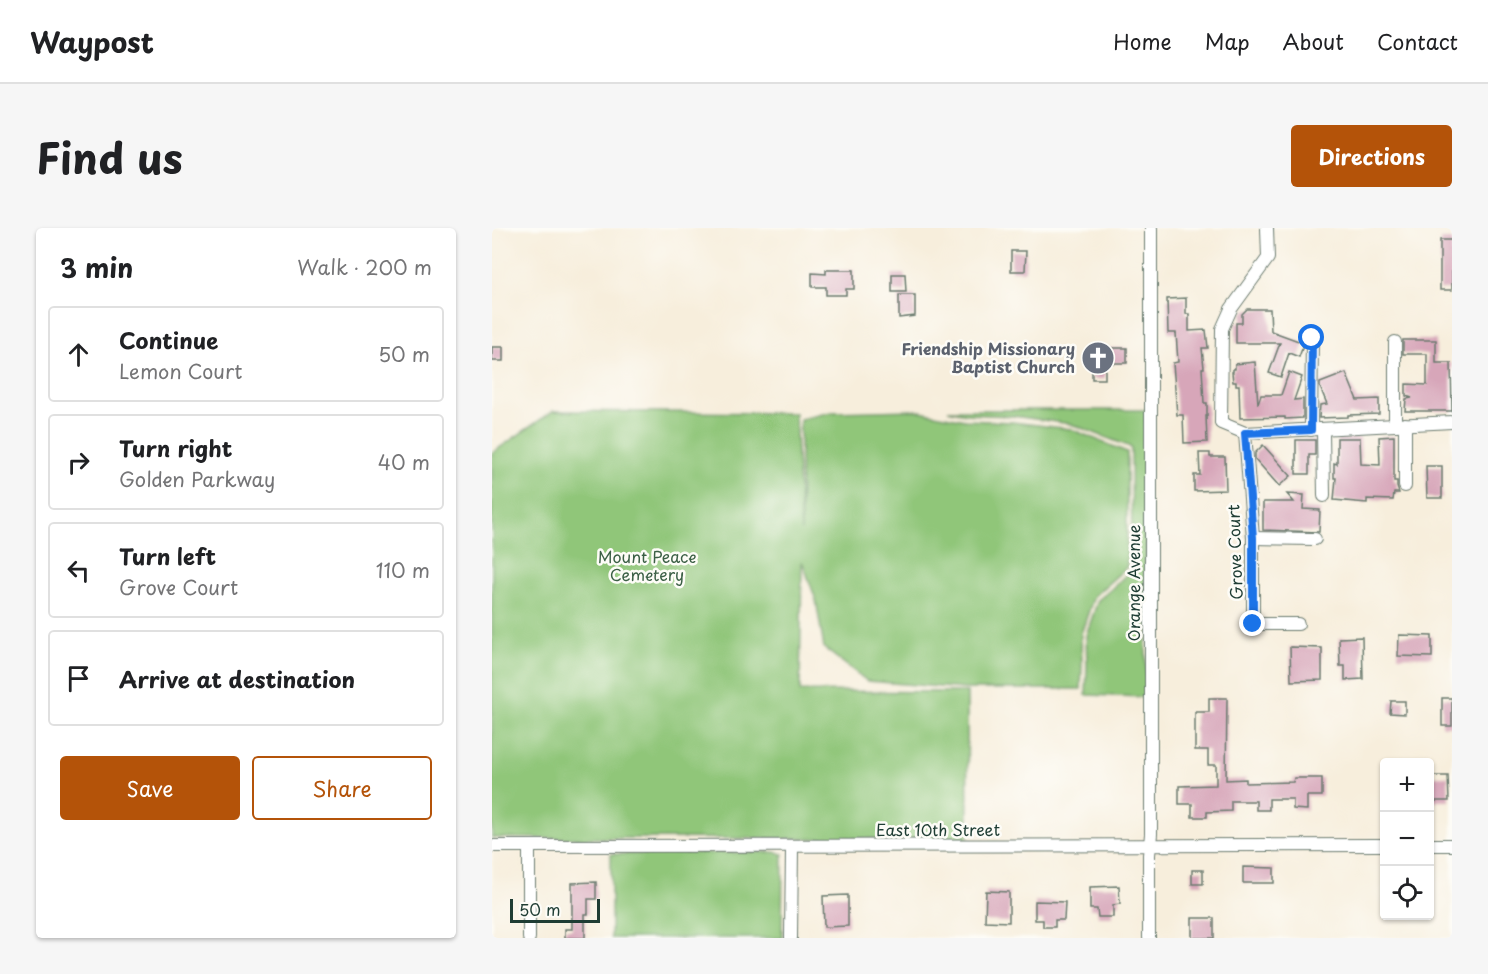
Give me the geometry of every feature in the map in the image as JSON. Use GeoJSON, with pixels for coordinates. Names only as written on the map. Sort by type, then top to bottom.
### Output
{"type":"FeatureCollection","features":[{"type":"Feature","properties":{"kind":"street","name":"Orange Avenue"},"geometry":{"type":"LineString","coordinates":[[1149,938],[1151,834],[1150,228]]}},
{"type":"Feature","properties":{"kind":"street"},"geometry":{"type":"LineString","coordinates":[[1268,228],[1268,258],[1231,309],[1222,329],[1221,423],[1245,433],[1452,422]]}},
{"type":"Feature","properties":{"kind":"street"},"geometry":{"type":"LineString","coordinates":[[1312,338],[1317,430],[1324,496]]}},
{"type":"Feature","properties":{"kind":"street"},"geometry":{"type":"LineString","coordinates":[[1395,342],[1405,486]]}},
{"type":"Feature","properties":{"kind":"street","name":"Grove Court"},"geometry":{"type":"LineString","coordinates":[[1245,433],[1253,538],[1253,624],[1298,624]]}},
{"type":"Feature","properties":{"kind":"street"},"geometry":{"type":"LineString","coordinates":[[1253,538],[1315,539]]}},
{"type":"Feature","properties":{"kind":"street"},"geometry":{"type":"LineString","coordinates":[[1434,845],[1452,844]]}},
{"type":"Feature","properties":{"kind":"street","name":"East 10th Street"},"geometry":{"type":"LineString","coordinates":[[492,846],[1380,845]]}},
{"type":"Feature","properties":{"kind":"street"},"geometry":{"type":"LineString","coordinates":[[529,846],[529,938]]}},
{"type":"Feature","properties":{"kind":"street"},"geometry":{"type":"LineString","coordinates":[[791,938],[792,847]]}},
{"type":"Feature","properties":{"kind":"green space","name":"Mount Peace Cemetery"},"geometry":{"type":"Polygon","coordinates":[[[915,410],[965,420],[1012,422],[1071,429],[1127,452],[1127,567],[1094,596],[1081,634],[1081,689],[965,689],[867,681],[824,648],[816,600],[802,561],[800,691],[967,692],[968,839],[492,838],[492,453],[553,411],[795,413],[801,531],[800,419],[832,412],[915,410]]]}},
{"type":"Feature","properties":{"kind":"green space"},"geometry":{"type":"Polygon","coordinates":[[[948,410],[1146,410],[1146,697],[1086,695],[1086,635],[1098,600],[1132,569],[1131,448],[1071,424],[1013,416],[966,414],[948,410]]]}},
{"type":"Feature","properties":{"kind":"green space"},"geometry":{"type":"Polygon","coordinates":[[[775,852],[783,854],[782,938],[611,938],[611,854],[775,852]]]}},
{"type":"Feature","properties":{"kind":"building"},"geometry":{"type":"Polygon","coordinates":[[[1440,240],[1452,240],[1452,290],[1440,290],[1440,240]]]}},
{"type":"Feature","properties":{"kind":"building"},"geometry":{"type":"Polygon","coordinates":[[[1011,251],[1026,251],[1025,271],[1011,271],[1011,251]]]}},
{"type":"Feature","properties":{"kind":"building"},"geometry":{"type":"Polygon","coordinates":[[[826,270],[854,270],[854,289],[846,289],[846,295],[826,295],[826,287],[812,287],[812,273],[826,274],[826,270]]]}},
{"type":"Feature","properties":{"kind":"building"},"geometry":{"type":"Polygon","coordinates":[[[892,274],[905,274],[906,292],[892,292],[892,274]]]}},
{"type":"Feature","properties":{"kind":"building"},"geometry":{"type":"Polygon","coordinates":[[[899,295],[915,295],[915,316],[899,318],[899,295]]]}},
{"type":"Feature","properties":{"kind":"building"},"geometry":{"type":"Polygon","coordinates":[[[1186,298],[1189,331],[1206,330],[1208,348],[1202,348],[1204,368],[1202,368],[1204,403],[1207,403],[1207,442],[1184,443],[1183,415],[1177,415],[1173,363],[1178,362],[1176,333],[1168,333],[1167,299],[1186,298]]]}},
{"type":"Feature","properties":{"kind":"building"},"geometry":{"type":"Polygon","coordinates":[[[1247,309],[1270,309],[1271,331],[1304,343],[1299,357],[1289,353],[1281,377],[1269,373],[1280,343],[1236,343],[1236,323],[1242,323],[1242,314],[1247,309]]]}},
{"type":"Feature","properties":{"kind":"building"},"geometry":{"type":"Polygon","coordinates":[[[1403,340],[1436,340],[1436,363],[1451,363],[1452,411],[1405,411],[1406,399],[1412,398],[1406,396],[1406,384],[1427,385],[1427,354],[1403,354],[1403,340]]]}},
{"type":"Feature","properties":{"kind":"building"},"geometry":{"type":"Polygon","coordinates":[[[492,347],[503,347],[503,361],[492,361],[492,347]]]}},
{"type":"Feature","properties":{"kind":"building"},"geometry":{"type":"Polygon","coordinates":[[[1092,348],[1127,348],[1127,363],[1105,363],[1105,379],[1092,379],[1092,348]]]}},
{"type":"Feature","properties":{"kind":"building"},"geometry":{"type":"Polygon","coordinates":[[[1255,362],[1258,404],[1261,395],[1281,395],[1289,372],[1302,377],[1294,400],[1303,399],[1303,418],[1240,418],[1239,385],[1233,382],[1232,372],[1235,364],[1255,362]]]}},
{"type":"Feature","properties":{"kind":"building"},"geometry":{"type":"Polygon","coordinates":[[[1346,373],[1357,400],[1379,399],[1379,414],[1319,418],[1320,405],[1327,404],[1320,383],[1346,373]]]}},
{"type":"Feature","properties":{"kind":"building"},"geometry":{"type":"Polygon","coordinates":[[[1394,436],[1394,481],[1397,481],[1399,493],[1394,493],[1393,500],[1367,499],[1367,503],[1334,500],[1337,438],[1360,438],[1361,464],[1380,465],[1379,437],[1394,436]]]}},
{"type":"Feature","properties":{"kind":"building"},"geometry":{"type":"Polygon","coordinates":[[[1296,440],[1315,440],[1315,455],[1309,455],[1309,474],[1296,474],[1296,440]]]}},
{"type":"Feature","properties":{"kind":"building"},"geometry":{"type":"Polygon","coordinates":[[[1263,445],[1291,476],[1279,486],[1255,459],[1255,453],[1263,445]]]}},
{"type":"Feature","properties":{"kind":"building"},"geometry":{"type":"Polygon","coordinates":[[[1199,453],[1210,453],[1210,457],[1225,457],[1226,490],[1194,491],[1194,475],[1200,475],[1199,453]]]}},
{"type":"Feature","properties":{"kind":"building"},"geometry":{"type":"Polygon","coordinates":[[[1426,466],[1442,466],[1442,498],[1427,498],[1426,466]]]}},
{"type":"Feature","properties":{"kind":"building"},"geometry":{"type":"Polygon","coordinates":[[[1287,494],[1304,495],[1303,509],[1320,510],[1319,532],[1263,530],[1263,502],[1294,502],[1287,494]]]}},
{"type":"Feature","properties":{"kind":"building"},"geometry":{"type":"Polygon","coordinates":[[[1399,635],[1432,636],[1432,657],[1398,656],[1399,635]]]}},
{"type":"Feature","properties":{"kind":"building"},"geometry":{"type":"Polygon","coordinates":[[[1362,637],[1363,679],[1345,680],[1345,666],[1340,666],[1339,638],[1362,637]]]}},
{"type":"Feature","properties":{"kind":"building"},"geometry":{"type":"Polygon","coordinates":[[[1290,647],[1322,648],[1322,680],[1291,681],[1290,647]]]}},
{"type":"Feature","properties":{"kind":"building"},"geometry":{"type":"Polygon","coordinates":[[[1209,698],[1227,698],[1226,780],[1246,779],[1246,783],[1293,782],[1294,778],[1322,778],[1322,796],[1307,796],[1307,810],[1293,809],[1293,799],[1269,799],[1269,810],[1256,810],[1256,801],[1231,801],[1231,811],[1207,812],[1207,817],[1192,817],[1192,804],[1179,804],[1179,786],[1216,785],[1216,765],[1208,765],[1208,750],[1195,750],[1195,712],[1209,712],[1209,698]]]}},
{"type":"Feature","properties":{"kind":"building"},"geometry":{"type":"Polygon","coordinates":[[[1442,698],[1452,698],[1452,726],[1442,726],[1442,698]]]}},
{"type":"Feature","properties":{"kind":"building"},"geometry":{"type":"Polygon","coordinates":[[[1391,701],[1405,701],[1405,714],[1390,713],[1391,701]]]}},
{"type":"Feature","properties":{"kind":"building"},"geometry":{"type":"Polygon","coordinates":[[[1434,776],[1448,776],[1449,801],[1434,801],[1434,776]]]}},
{"type":"Feature","properties":{"kind":"building"},"geometry":{"type":"Polygon","coordinates":[[[1243,867],[1274,868],[1274,883],[1243,883],[1243,867]]]}},
{"type":"Feature","properties":{"kind":"building"},"geometry":{"type":"Polygon","coordinates":[[[1192,870],[1203,870],[1203,884],[1192,884],[1192,870]]]}},
{"type":"Feature","properties":{"kind":"building"},"geometry":{"type":"Polygon","coordinates":[[[596,882],[596,899],[588,899],[588,914],[585,914],[585,938],[565,938],[565,929],[572,929],[572,883],[596,882]]]}},
{"type":"Feature","properties":{"kind":"building"},"geometry":{"type":"Polygon","coordinates":[[[1119,886],[1120,904],[1113,905],[1113,917],[1098,917],[1097,909],[1090,909],[1090,887],[1119,886]]]}},
{"type":"Feature","properties":{"kind":"building"},"geometry":{"type":"Polygon","coordinates":[[[986,891],[1009,892],[1009,922],[985,921],[986,891]]]}},
{"type":"Feature","properties":{"kind":"building"},"geometry":{"type":"Polygon","coordinates":[[[848,895],[848,926],[824,927],[823,896],[848,895]]]}},
{"type":"Feature","properties":{"kind":"building"},"geometry":{"type":"Polygon","coordinates":[[[1035,901],[1065,902],[1064,920],[1055,920],[1055,927],[1043,927],[1043,920],[1035,920],[1035,901]]]}},
{"type":"Feature","properties":{"kind":"building"},"geometry":{"type":"Polygon","coordinates":[[[1192,918],[1214,918],[1214,938],[1192,938],[1192,918]]]}},
{"type":"Feature","properties":{"kind":"place","name":"Friendship Missionary Baptist Church"},"geometry":{"type":"Point","coordinates":[1098,358]}},
{"type":"Feature","properties":{"kind":"route"},"geometry":{"type":"LineString","coordinates":[[1253,624],[1253,538],[1245,433],[1311,430],[1312,338]]}}]}
